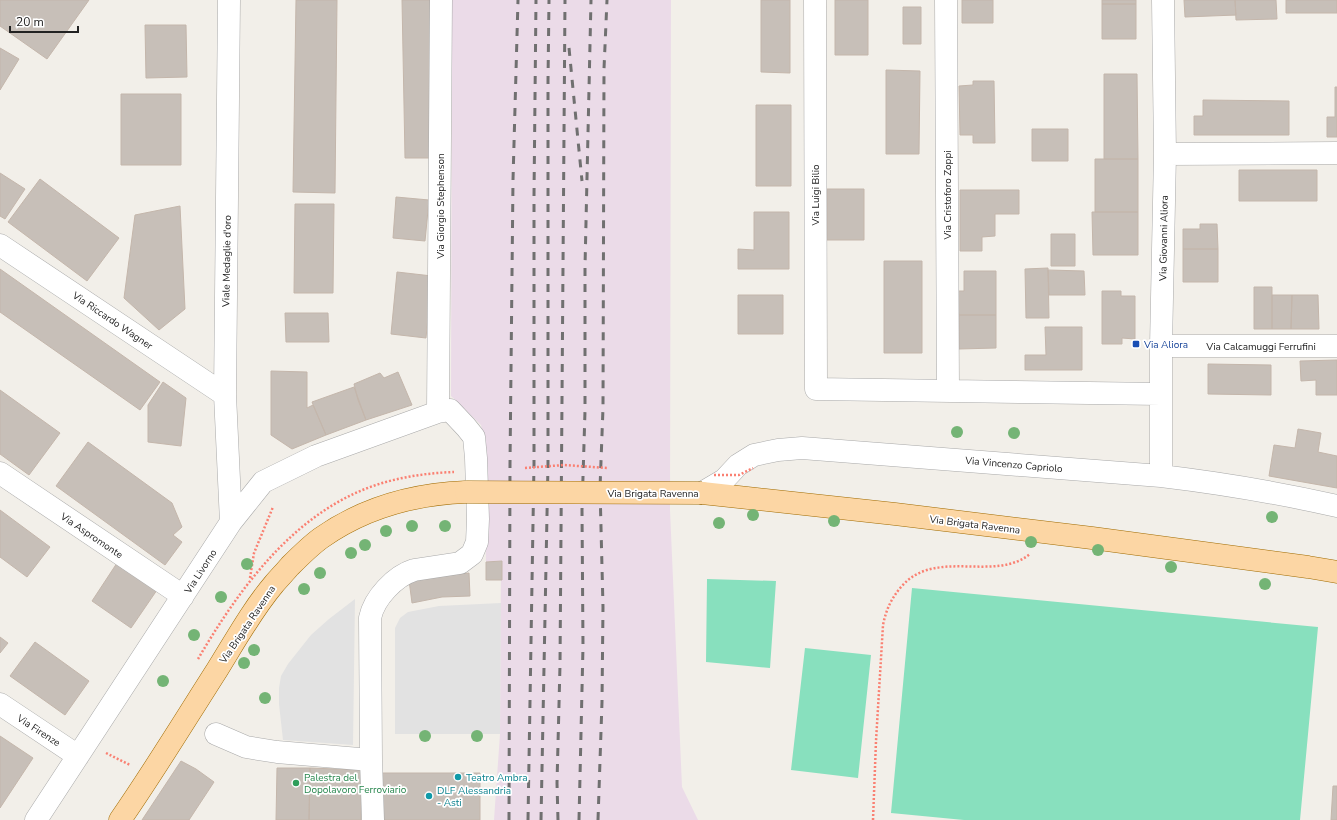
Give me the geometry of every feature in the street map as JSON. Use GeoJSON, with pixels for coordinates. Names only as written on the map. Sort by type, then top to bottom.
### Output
{"type":"FeatureCollection","features":[{"type":"Feature","properties":{"kind":"main road","name":"Via Brigata Ravenna"},"geometry":{"type":"LineString","coordinates":[[120,820],[181,727],[246,622],[274,583],[308,549],[320,538],[377,508],[418,497],[447,493],[463,482],[707,484],[834,507],[1154,546],[1337,572]]}},
{"type":"Feature","properties":{"kind":"street","name":"Viale Medaglie d'oro"},"geometry":{"type":"LineString","coordinates":[[229,0],[225,396],[231,522]]}},
{"type":"Feature","properties":{"kind":"street","name":"Via Giorgio Stephenson"},"geometry":{"type":"LineString","coordinates":[[438,412],[441,0]]}},
{"type":"Feature","properties":{"kind":"street","name":"Via Luigi Bilio"},"geometry":{"type":"LineString","coordinates":[[815,0],[816,389],[948,390]]}},
{"type":"Feature","properties":{"kind":"street","name":"Via Cristoforo Zoppi"},"geometry":{"type":"LineString","coordinates":[[946,0],[948,390]]}},
{"type":"Feature","properties":{"kind":"street","name":"Via Giovanni Aliora"},"geometry":{"type":"LineString","coordinates":[[1161,476],[1161,346],[1165,154],[1163,0]]}},
{"type":"Feature","properties":{"kind":"street"},"geometry":{"type":"LineString","coordinates":[[1165,154],[1337,153]]}},
{"type":"Feature","properties":{"kind":"street","name":"Via Riccardo Wagner"},"geometry":{"type":"LineString","coordinates":[[0,245],[225,396]]}},
{"type":"Feature","properties":{"kind":"street","name":"Via Calcamuggi Ferrufini"},"geometry":{"type":"LineString","coordinates":[[1161,346],[1337,346]]}},
{"type":"Feature","properties":{"kind":"street"},"geometry":{"type":"LineString","coordinates":[[948,390],[1161,394]]}},
{"type":"Feature","properties":{"kind":"street"},"geometry":{"type":"LineString","coordinates":[[372,820],[370,618],[373,610],[386,589],[396,579],[414,570],[460,563],[470,556],[477,542],[478,512],[474,436],[450,410],[438,412]]}},
{"type":"Feature","properties":{"kind":"street","name":"Via Livorno"},"geometry":{"type":"LineString","coordinates":[[36,820],[231,522],[263,482],[316,456],[438,412]]}},
{"type":"Feature","properties":{"kind":"street","name":"Via Vincenzo Capriolo"},"geometry":{"type":"LineString","coordinates":[[707,484],[724,480],[738,465],[750,456],[788,448],[819,449],[1161,476],[1213,482],[1297,497],[1337,506]]}},
{"type":"Feature","properties":{"kind":"street","name":"Via Aspromonte"},"geometry":{"type":"LineString","coordinates":[[0,473],[183,596]]}},
{"type":"Feature","properties":{"kind":"street","name":"Via Firenze"},"geometry":{"type":"LineString","coordinates":[[0,704],[82,749]]}},
{"type":"Feature","properties":{"kind":"street"},"geometry":{"type":"LineString","coordinates":[[216,734],[246,747],[277,752],[371,760]]}},
{"type":"Feature","properties":{"kind":"path"},"geometry":{"type":"LineString","coordinates":[[519,468],[564,465],[610,468]]}},
{"type":"Feature","properties":{"kind":"path"},"geometry":{"type":"LineString","coordinates":[[707,484],[739,475],[753,468]]}},
{"type":"Feature","properties":{"kind":"path"},"geometry":{"type":"LineString","coordinates":[[249,581],[254,553],[273,508],[286,471]]}},
{"type":"Feature","properties":{"kind":"path"},"geometry":{"type":"LineString","coordinates":[[198,659],[249,581],[296,533],[311,520],[346,499],[386,482],[419,475],[463,482]]}},
{"type":"Feature","properties":{"kind":"path"},"geometry":{"type":"LineString","coordinates":[[873,820],[876,741],[884,625],[885,614],[889,604],[904,583],[914,575],[925,570],[936,567],[1000,565],[1019,560],[1036,548],[1047,533]]}},
{"type":"Feature","properties":{"kind":"path"},"geometry":{"type":"LineString","coordinates":[[82,749],[133,766]]}},
{"type":"Feature","properties":{"kind":"shaded area"},"geometry":{"type":"Polygon","coordinates":[[[452,0],[671,0],[670,510],[682,787],[698,820],[494,820],[500,734],[501,561],[486,562],[483,434],[481,425],[451,396],[452,0]]]}},
{"type":"Feature","properties":{"kind":"shaded area"},"geometry":{"type":"Polygon","coordinates":[[[355,599],[353,745],[283,740],[279,704],[281,676],[288,664],[311,635],[355,599]]]}},
{"type":"Feature","properties":{"kind":"shaded area"},"geometry":{"type":"Polygon","coordinates":[[[501,603],[500,734],[395,734],[395,628],[400,618],[408,612],[439,606],[501,603]]]}},
{"type":"Feature","properties":{"kind":"green space"},"geometry":{"type":"Polygon","coordinates":[[[707,579],[776,581],[770,668],[706,662],[707,579]]]}},
{"type":"Feature","properties":{"kind":"green space"},"geometry":{"type":"Polygon","coordinates":[[[912,588],[1318,627],[1300,820],[964,820],[891,813],[912,588]]]}},
{"type":"Feature","properties":{"kind":"green space"},"geometry":{"type":"Polygon","coordinates":[[[805,648],[871,655],[858,778],[791,770],[805,648]]]}},
{"type":"Feature","properties":{"kind":"building"},"geometry":{"type":"Polygon","coordinates":[[[0,0],[89,0],[47,59],[0,26],[0,0]]]}},
{"type":"Feature","properties":{"kind":"building"},"geometry":{"type":"Polygon","coordinates":[[[296,0],[337,0],[335,193],[293,192],[296,0]]]}},
{"type":"Feature","properties":{"kind":"building"},"geometry":{"type":"Polygon","coordinates":[[[402,0],[430,0],[434,158],[405,158],[402,0]]]}},
{"type":"Feature","properties":{"kind":"building"},"geometry":{"type":"Polygon","coordinates":[[[761,0],[790,0],[790,73],[761,72],[761,0]]]}},
{"type":"Feature","properties":{"kind":"building"},"geometry":{"type":"Polygon","coordinates":[[[835,0],[868,0],[868,55],[835,55],[835,0]]]}},
{"type":"Feature","properties":{"kind":"building"},"geometry":{"type":"Polygon","coordinates":[[[962,0],[993,0],[993,23],[962,23],[962,0]]]}},
{"type":"Feature","properties":{"kind":"building"},"geometry":{"type":"Polygon","coordinates":[[[1102,0],[1136,0],[1136,4],[1102,4],[1102,0]]]}},
{"type":"Feature","properties":{"kind":"building"},"geometry":{"type":"Polygon","coordinates":[[[1184,0],[1235,0],[1236,15],[1185,17],[1184,0]]]}},
{"type":"Feature","properties":{"kind":"building"},"geometry":{"type":"Polygon","coordinates":[[[1235,0],[1276,0],[1277,19],[1236,20],[1235,0]]]}},
{"type":"Feature","properties":{"kind":"building"},"geometry":{"type":"Polygon","coordinates":[[[1286,0],[1337,0],[1337,13],[1286,13],[1286,0]]]}},
{"type":"Feature","properties":{"kind":"building"},"geometry":{"type":"Polygon","coordinates":[[[1102,4],[1136,4],[1136,39],[1102,39],[1102,4]]]}},
{"type":"Feature","properties":{"kind":"building"},"geometry":{"type":"Polygon","coordinates":[[[903,7],[921,7],[921,44],[903,44],[903,7]]]}},
{"type":"Feature","properties":{"kind":"building"},"geometry":{"type":"Polygon","coordinates":[[[145,25],[186,25],[187,77],[146,78],[145,25]]]}},
{"type":"Feature","properties":{"kind":"building"},"geometry":{"type":"Polygon","coordinates":[[[0,48],[19,59],[0,90],[0,48]]]}},
{"type":"Feature","properties":{"kind":"building"},"geometry":{"type":"Polygon","coordinates":[[[886,70],[920,71],[919,154],[886,154],[886,70]]]}},
{"type":"Feature","properties":{"kind":"building"},"geometry":{"type":"Polygon","coordinates":[[[1104,74],[1137,74],[1138,159],[1104,159],[1104,74]]]}},
{"type":"Feature","properties":{"kind":"building"},"geometry":{"type":"Polygon","coordinates":[[[973,81],[994,81],[995,143],[973,143],[973,135],[960,135],[959,86],[973,85],[973,81]]]}},
{"type":"Feature","properties":{"kind":"building"},"geometry":{"type":"Polygon","coordinates":[[[1335,87],[1337,87],[1337,137],[1327,137],[1327,117],[1335,117],[1335,87]]]}},
{"type":"Feature","properties":{"kind":"building"},"geometry":{"type":"Polygon","coordinates":[[[121,94],[181,94],[181,165],[121,165],[121,94]]]}},
{"type":"Feature","properties":{"kind":"building"},"geometry":{"type":"Polygon","coordinates":[[[1203,100],[1289,101],[1289,135],[1194,135],[1194,116],[1203,116],[1203,100]]]}},
{"type":"Feature","properties":{"kind":"building"},"geometry":{"type":"Polygon","coordinates":[[[756,105],[791,105],[791,186],[756,186],[756,105]]]}},
{"type":"Feature","properties":{"kind":"building"},"geometry":{"type":"Polygon","coordinates":[[[1032,129],[1068,129],[1068,161],[1032,161],[1032,129]]]}},
{"type":"Feature","properties":{"kind":"building"},"geometry":{"type":"Polygon","coordinates":[[[1095,159],[1138,159],[1138,212],[1095,212],[1095,159]]]}},
{"type":"Feature","properties":{"kind":"building"},"geometry":{"type":"Polygon","coordinates":[[[1239,170],[1317,170],[1317,201],[1239,201],[1239,170]]]}},
{"type":"Feature","properties":{"kind":"building"},"geometry":{"type":"Polygon","coordinates":[[[0,173],[25,189],[5,219],[0,216],[0,173]]]}},
{"type":"Feature","properties":{"kind":"building"},"geometry":{"type":"Polygon","coordinates":[[[40,179],[119,238],[87,281],[8,222],[40,179]]]}},
{"type":"Feature","properties":{"kind":"building"},"geometry":{"type":"Polygon","coordinates":[[[827,189],[864,189],[864,240],[827,240],[827,189]]]}},
{"type":"Feature","properties":{"kind":"building"},"geometry":{"type":"Polygon","coordinates":[[[960,190],[1019,190],[1019,214],[995,214],[995,236],[982,237],[982,251],[960,251],[960,190]]]}},
{"type":"Feature","properties":{"kind":"building"},"geometry":{"type":"Polygon","coordinates":[[[396,197],[429,200],[425,241],[393,238],[396,197]]]}},
{"type":"Feature","properties":{"kind":"building"},"geometry":{"type":"Polygon","coordinates":[[[295,204],[334,204],[333,293],[294,293],[295,204]]]}},
{"type":"Feature","properties":{"kind":"building"},"geometry":{"type":"Polygon","coordinates":[[[180,206],[185,309],[159,330],[124,298],[135,215],[180,206]]]}},
{"type":"Feature","properties":{"kind":"building"},"geometry":{"type":"Polygon","coordinates":[[[754,212],[789,212],[789,269],[738,269],[738,249],[754,250],[754,212]]]}},
{"type":"Feature","properties":{"kind":"building"},"geometry":{"type":"Polygon","coordinates":[[[1092,212],[1138,212],[1138,255],[1093,255],[1092,212]]]}},
{"type":"Feature","properties":{"kind":"building"},"geometry":{"type":"Polygon","coordinates":[[[1200,224],[1217,224],[1218,249],[1183,249],[1183,229],[1200,229],[1200,224]]]}},
{"type":"Feature","properties":{"kind":"building"},"geometry":{"type":"Polygon","coordinates":[[[1051,234],[1075,234],[1075,266],[1051,266],[1051,234]]]}},
{"type":"Feature","properties":{"kind":"building"},"geometry":{"type":"Polygon","coordinates":[[[1183,249],[1218,249],[1218,282],[1183,282],[1183,249]]]}},
{"type":"Feature","properties":{"kind":"building"},"geometry":{"type":"Polygon","coordinates":[[[884,261],[922,261],[922,353],[884,353],[884,261]]]}},
{"type":"Feature","properties":{"kind":"building"},"geometry":{"type":"Polygon","coordinates":[[[1048,268],[1049,318],[1026,318],[1025,269],[1048,268]]]}},
{"type":"Feature","properties":{"kind":"building"},"geometry":{"type":"Polygon","coordinates":[[[0,269],[160,382],[140,410],[0,312],[0,269]]]}},
{"type":"Feature","properties":{"kind":"building"},"geometry":{"type":"Polygon","coordinates":[[[1048,270],[1084,271],[1085,295],[1049,295],[1048,270]]]}},
{"type":"Feature","properties":{"kind":"building"},"geometry":{"type":"Polygon","coordinates":[[[964,271],[996,271],[996,315],[959,315],[955,291],[964,291],[964,271]]]}},
{"type":"Feature","properties":{"kind":"building"},"geometry":{"type":"Polygon","coordinates":[[[397,272],[432,276],[426,338],[391,334],[397,272]]]}},
{"type":"Feature","properties":{"kind":"building"},"geometry":{"type":"Polygon","coordinates":[[[1254,287],[1272,287],[1272,329],[1254,329],[1254,287]]]}},
{"type":"Feature","properties":{"kind":"building"},"geometry":{"type":"Polygon","coordinates":[[[1102,291],[1121,291],[1121,296],[1135,296],[1135,339],[1122,338],[1122,344],[1102,344],[1102,291]]]}},
{"type":"Feature","properties":{"kind":"building"},"geometry":{"type":"Polygon","coordinates":[[[738,295],[783,295],[783,334],[738,334],[738,295]]]}},
{"type":"Feature","properties":{"kind":"building"},"geometry":{"type":"Polygon","coordinates":[[[1272,295],[1292,295],[1291,329],[1272,329],[1272,295]]]}},
{"type":"Feature","properties":{"kind":"building"},"geometry":{"type":"Polygon","coordinates":[[[1292,295],[1318,295],[1319,329],[1291,329],[1292,295]]]}},
{"type":"Feature","properties":{"kind":"building"},"geometry":{"type":"Polygon","coordinates":[[[285,313],[328,313],[329,342],[286,342],[285,313]]]}},
{"type":"Feature","properties":{"kind":"building"},"geometry":{"type":"Polygon","coordinates":[[[959,315],[996,315],[996,348],[959,349],[959,315]]]}},
{"type":"Feature","properties":{"kind":"building"},"geometry":{"type":"Polygon","coordinates":[[[1045,327],[1082,327],[1082,370],[1025,370],[1025,355],[1046,355],[1045,327]]]}},
{"type":"Feature","properties":{"kind":"building"},"geometry":{"type":"Polygon","coordinates":[[[1337,360],[1337,395],[1316,395],[1316,380],[1301,381],[1300,361],[1337,360]]]}},
{"type":"Feature","properties":{"kind":"building"},"geometry":{"type":"Polygon","coordinates":[[[1208,364],[1271,365],[1271,395],[1208,394],[1208,364]]]}},
{"type":"Feature","properties":{"kind":"building"},"geometry":{"type":"Polygon","coordinates":[[[271,371],[307,372],[307,408],[313,405],[326,435],[292,449],[271,435],[271,371]]]}},
{"type":"Feature","properties":{"kind":"building"},"geometry":{"type":"Polygon","coordinates":[[[398,372],[412,405],[366,420],[358,400],[354,384],[380,373],[384,378],[398,372]]]}},
{"type":"Feature","properties":{"kind":"building"},"geometry":{"type":"Polygon","coordinates":[[[163,382],[186,398],[181,446],[148,442],[148,405],[163,382]]]}},
{"type":"Feature","properties":{"kind":"building"},"geometry":{"type":"Polygon","coordinates":[[[354,387],[366,420],[326,435],[312,402],[354,387]]]}},
{"type":"Feature","properties":{"kind":"building"},"geometry":{"type":"Polygon","coordinates":[[[0,390],[60,433],[29,475],[0,454],[0,390]]]}},
{"type":"Feature","properties":{"kind":"building"},"geometry":{"type":"Polygon","coordinates":[[[1298,429],[1321,433],[1318,452],[1337,456],[1337,488],[1269,476],[1274,445],[1295,448],[1298,429]]]}},
{"type":"Feature","properties":{"kind":"building"},"geometry":{"type":"Polygon","coordinates":[[[88,442],[172,503],[182,527],[173,535],[182,542],[165,565],[56,486],[88,442]]]}},
{"type":"Feature","properties":{"kind":"building"},"geometry":{"type":"Polygon","coordinates":[[[0,510],[50,547],[27,577],[0,557],[0,510]]]}},
{"type":"Feature","properties":{"kind":"building"},"geometry":{"type":"Polygon","coordinates":[[[502,561],[502,580],[486,580],[486,562],[502,561]]]}},
{"type":"Feature","properties":{"kind":"building"},"geometry":{"type":"Polygon","coordinates":[[[117,563],[157,590],[131,628],[92,601],[117,563]]]}},
{"type":"Feature","properties":{"kind":"building"},"geometry":{"type":"Polygon","coordinates":[[[469,573],[470,596],[442,597],[412,603],[409,580],[469,573]]]}},
{"type":"Feature","properties":{"kind":"building"},"geometry":{"type":"Polygon","coordinates":[[[0,637],[8,643],[0,653],[0,637]]]}},
{"type":"Feature","properties":{"kind":"building"},"geometry":{"type":"Polygon","coordinates":[[[35,642],[89,681],[65,715],[10,676],[35,642]]]}},
{"type":"Feature","properties":{"kind":"building"},"geometry":{"type":"Polygon","coordinates":[[[0,736],[33,758],[0,808],[0,736]]]}},
{"type":"Feature","properties":{"kind":"building"},"geometry":{"type":"Polygon","coordinates":[[[181,761],[196,769],[214,782],[189,820],[142,820],[181,761]]]}},
{"type":"Feature","properties":{"kind":"building"},"geometry":{"type":"Polygon","coordinates":[[[277,768],[310,768],[309,820],[276,820],[277,768]]]}},
{"type":"Feature","properties":{"kind":"building"},"geometry":{"type":"Polygon","coordinates":[[[310,768],[362,770],[361,820],[309,820],[310,768]]]}},
{"type":"Feature","properties":{"kind":"building","name":"DLF Alessandria - Asti"},"geometry":{"type":"Polygon","coordinates":[[[377,773],[480,773],[480,820],[378,820],[377,773]]]}},
{"type":"Feature","properties":{"kind":"building"},"geometry":{"type":"Polygon","coordinates":[[[1333,786],[1337,786],[1337,820],[1331,820],[1333,786]]]}},
{"type":"Feature","properties":{"kind":"railway"},"geometry":{"type":"LineString","coordinates":[[509,820],[510,464],[513,180],[518,0]]}},
{"type":"Feature","properties":{"kind":"railway"},"geometry":{"type":"LineString","coordinates":[[528,820],[534,464],[536,0]]}},
{"type":"Feature","properties":{"kind":"railway"},"geometry":{"type":"LineString","coordinates":[[541,820],[548,464],[549,0]]}},
{"type":"Feature","properties":{"kind":"railway"},"geometry":{"type":"LineString","coordinates":[[558,820],[557,783],[560,665],[565,0]]}},
{"type":"Feature","properties":{"kind":"railway"},"geometry":{"type":"LineString","coordinates":[[579,820],[583,646],[582,510],[585,411],[585,267],[591,0]]}},
{"type":"Feature","properties":{"kind":"railway"},"geometry":{"type":"LineString","coordinates":[[598,820],[602,702],[603,607],[600,488],[603,408],[604,69],[607,0]]}},
{"type":"Feature","properties":{"kind":"railway"},"geometry":{"type":"LineString","coordinates":[[569,48],[582,181]]}},
{"type":"Feature","properties":{"kind":"place","name":"Via Aliora"},"geometry":{"type":"Point","coordinates":[1136,344]}},
{"type":"Feature","properties":{"kind":"place","name":"Teatro Ambra"},"geometry":{"type":"Point","coordinates":[458,777]}},
{"type":"Feature","properties":{"kind":"place","name":"Palestra del Dopolavoro Ferroviario"},"geometry":{"type":"Point","coordinates":[296,783]}},
{"type":"Feature","properties":{"kind":"place","name":"DLF Alessandria - Asti"},"geometry":{"type":"Point","coordinates":[429,796]}}]}
